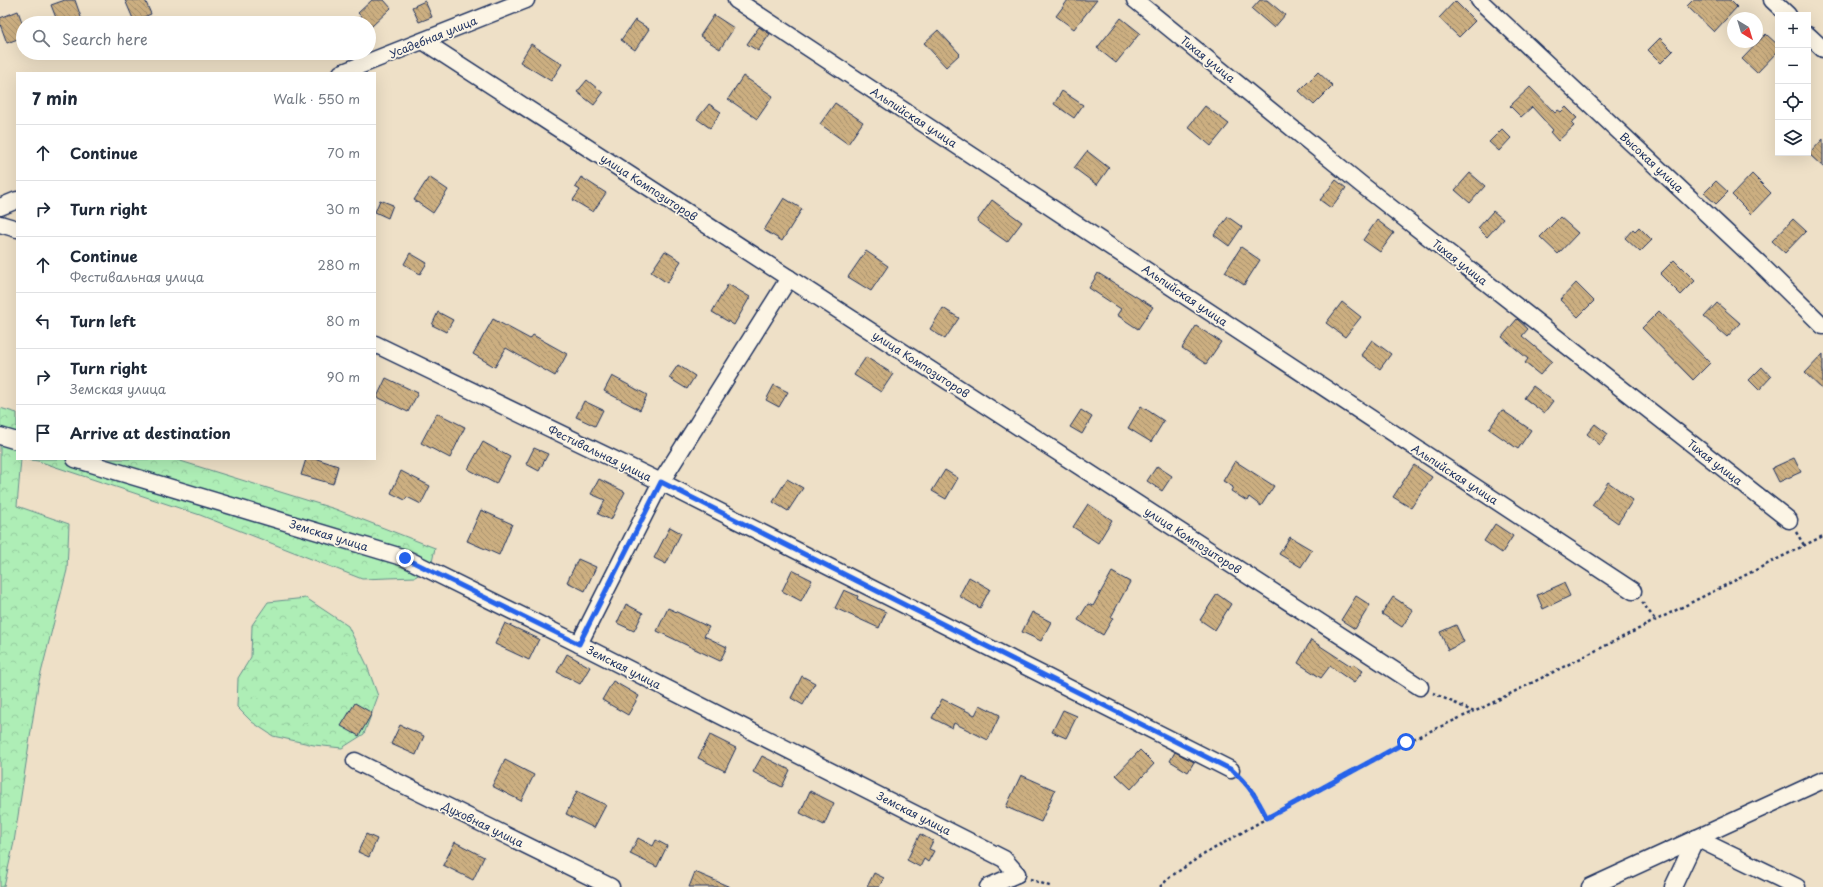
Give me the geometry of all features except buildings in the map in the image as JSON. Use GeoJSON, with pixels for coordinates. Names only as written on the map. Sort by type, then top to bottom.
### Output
{"type":"FeatureCollection","features":[{"type":"Feature","properties":{"kind":"street","name":"Усадебная улица"},"geometry":{"type":"LineString","coordinates":[[376,59],[526,0]]}},
{"type":"Feature","properties":{"kind":"street","name":"Альпийская улица"},"geometry":{"type":"LineString","coordinates":[[736,0],[1633,591]]}},
{"type":"Feature","properties":{"kind":"street","name":"Тихая улица"},"geometry":{"type":"LineString","coordinates":[[1134,0],[1362,185],[1789,520]]}},
{"type":"Feature","properties":{"kind":"street","name":"Высокая улица"},"geometry":{"type":"LineString","coordinates":[[1479,0],[1759,263],[1823,326]]}},
{"type":"Feature","properties":{"kind":"street"},"geometry":{"type":"LineString","coordinates":[[1772,0],[1785,12]]}},
{"type":"Feature","properties":{"kind":"street"},"geometry":{"type":"LineString","coordinates":[[1811,38],[1823,49]]}},
{"type":"Feature","properties":{"kind":"street","name":"улица Композиторов"},"geometry":{"type":"LineString","coordinates":[[423,41],[1420,687]]}},
{"type":"Feature","properties":{"kind":"street","name":"Усадебная улица"},"geometry":{"type":"LineString","coordinates":[[344,72],[374,60]]}},
{"type":"Feature","properties":{"kind":"street"},"geometry":{"type":"LineString","coordinates":[[0,207],[16,200]]}},
{"type":"Feature","properties":{"kind":"street"},"geometry":{"type":"LineString","coordinates":[[0,224],[16,229]]}},
{"type":"Feature","properties":{"kind":"street"},"geometry":{"type":"LineString","coordinates":[[579,644],[661,482],[789,278]]}},
{"type":"Feature","properties":{"kind":"street","name":"Фестивальная улица"},"geometry":{"type":"LineString","coordinates":[[376,344],[661,482],[1232,770]]}},
{"type":"Feature","properties":{"kind":"street"},"geometry":{"type":"LineString","coordinates":[[0,436],[16,442]]}},
{"type":"Feature","properties":{"kind":"street","name":"Земская улица"},"geometry":{"type":"LineString","coordinates":[[78,460],[405,558],[579,644],[1004,859],[1016,880]]}},
{"type":"Feature","properties":{"kind":"street","name":"Духовная улица"},"geometry":{"type":"LineString","coordinates":[[355,761],[611,887]]}},
{"type":"Feature","properties":{"kind":"street"},"geometry":{"type":"LineString","coordinates":[[1590,887],[1823,780]]}},
{"type":"Feature","properties":{"kind":"street"},"geometry":{"type":"LineString","coordinates":[[1673,887],[1696,838]]}},
{"type":"Feature","properties":{"kind":"street"},"geometry":{"type":"LineString","coordinates":[[1696,838],[1797,887]]}},
{"type":"Feature","properties":{"kind":"street"},"geometry":{"type":"LineString","coordinates":[[988,887],[1016,880]]}},
{"type":"Feature","properties":{"kind":"path"},"geometry":{"type":"LineString","coordinates":[[1160,887],[1170,877],[1201,856],[1406,742],[1474,712],[1823,536]]}},
{"type":"Feature","properties":{"kind":"path"},"geometry":{"type":"LineString","coordinates":[[1633,591],[1656,621]]}},
{"type":"Feature","properties":{"kind":"path"},"geometry":{"type":"LineString","coordinates":[[1420,687],[1474,712]]}},
{"type":"Feature","properties":{"kind":"path"},"geometry":{"type":"LineString","coordinates":[[1232,770],[1253,792],[1267,818]]}},
{"type":"Feature","properties":{"kind":"path"},"geometry":{"type":"LineString","coordinates":[[1016,880],[1052,887]]}},
{"type":"Feature","properties":{"kind":"green space"},"geometry":{"type":"Polygon","coordinates":[[[0,408],[16,413],[16,460],[21,460],[17,506],[69,524],[67,570],[38,685],[14,842],[4,887],[0,887],[0,408]]]}},
{"type":"Feature","properties":{"kind":"green space"},"geometry":{"type":"Polygon","coordinates":[[[31,460],[177,460],[335,509],[435,548],[431,567],[415,577],[362,579],[200,515],[38,461],[31,460]]]}},
{"type":"Feature","properties":{"kind":"green space"},"geometry":{"type":"Polygon","coordinates":[[[306,598],[348,626],[366,663],[378,696],[364,734],[342,748],[314,745],[273,736],[252,722],[237,707],[238,678],[251,657],[252,625],[268,602],[306,598]]]}},
{"type":"Feature","properties":{"kind":"route"},"geometry":{"type":"LineString","coordinates":[[405,558],[579,644],[661,482],[1232,770],[1253,792],[1267,818],[1406,742]]}}]}
